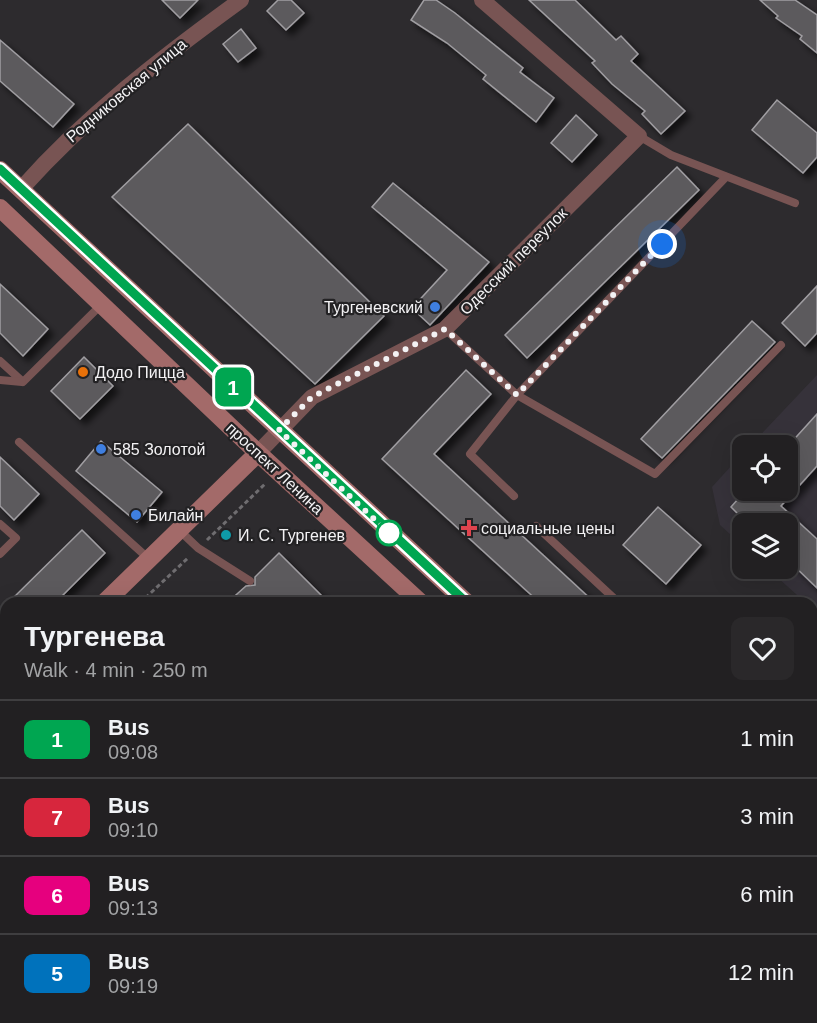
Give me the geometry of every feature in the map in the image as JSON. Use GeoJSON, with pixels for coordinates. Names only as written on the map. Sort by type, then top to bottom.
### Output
{"type":"FeatureCollection","features":[{"type":"Feature","properties":{"kind":"main road","name":"проспект Ленина"},"geometry":{"type":"LineString","coordinates":[[0,170],[460,597]]}},
{"type":"Feature","properties":{"kind":"main road","name":"проспект Ленина"},"geometry":{"type":"LineString","coordinates":[[0,208],[258,453],[414,597]]}},
{"type":"Feature","properties":{"kind":"main road","name":"Одесский переулок"},"geometry":{"type":"LineString","coordinates":[[110,597],[258,453]]}},
{"type":"Feature","properties":{"kind":"street","name":"Родниковская улица"},"geometry":{"type":"LineString","coordinates":[[21,189],[63,142],[151,66],[241,0]]}},
{"type":"Feature","properties":{"kind":"street"},"geometry":{"type":"LineString","coordinates":[[482,0],[639,136]]}},
{"type":"Feature","properties":{"kind":"street","name":"Одесский переулок"},"geometry":{"type":"LineString","coordinates":[[258,453],[312,397],[445,329],[639,136]]}},
{"type":"Feature","properties":{"kind":"lane"},"geometry":{"type":"LineString","coordinates":[[639,136],[671,155],[795,203]]}},
{"type":"Feature","properties":{"kind":"lane"},"geometry":{"type":"LineString","coordinates":[[514,496],[470,454],[517,395],[726,177]]}},
{"type":"Feature","properties":{"kind":"lane"},"geometry":{"type":"LineString","coordinates":[[0,380],[23,382],[102,304]]}},
{"type":"Feature","properties":{"kind":"lane"},"geometry":{"type":"LineString","coordinates":[[445,329],[517,395],[655,474],[781,345]]}},
{"type":"Feature","properties":{"kind":"lane"},"geometry":{"type":"LineString","coordinates":[[0,361],[23,382]]}},
{"type":"Feature","properties":{"kind":"lane"},"geometry":{"type":"LineString","coordinates":[[19,442],[149,560]]}},
{"type":"Feature","properties":{"kind":"lane"},"geometry":{"type":"LineString","coordinates":[[0,524],[16,538],[0,554]]}},
{"type":"Feature","properties":{"kind":"lane"},"geometry":{"type":"LineString","coordinates":[[536,526],[613,597]]}},
{"type":"Feature","properties":{"kind":"lane"},"geometry":{"type":"LineString","coordinates":[[179,530],[198,548],[250,581]]}},
{"type":"Feature","properties":{"kind":"path"},"geometry":{"type":"LineString","coordinates":[[146,597],[278,471]]}},
{"type":"Feature","properties":{"kind":"shaded area"},"geometry":{"type":"Polygon","coordinates":[[[817,375],[817,597],[799,597],[779,579],[798,579],[798,513],[732,513],[732,536],[720,525],[712,487],[732,465],[732,501],[798,501],[798,435],[760,435],[817,375]]]}},
{"type":"Feature","properties":{"kind":"building"},"geometry":{"type":"Polygon","coordinates":[[[162,0],[198,0],[180,18],[162,0]]]}},
{"type":"Feature","properties":{"kind":"building"},"geometry":{"type":"Polygon","coordinates":[[[278,0],[291,0],[304,13],[286,30],[267,11],[278,0]]]}},
{"type":"Feature","properties":{"kind":"building"},"geometry":{"type":"Polygon","coordinates":[[[424,0],[436,0],[455,13],[523,68],[520,72],[554,98],[536,122],[483,79],[486,75],[447,43],[411,20],[424,0]]]}},
{"type":"Feature","properties":{"kind":"building"},"geometry":{"type":"Polygon","coordinates":[[[529,0],[575,0],[616,40],[621,36],[638,54],[631,61],[685,111],[661,134],[642,114],[645,111],[612,84],[592,63],[595,61],[529,0]]]}},
{"type":"Feature","properties":{"kind":"building"},"geometry":{"type":"Polygon","coordinates":[[[760,0],[795,0],[817,15],[817,53],[800,39],[802,36],[776,18],[778,16],[760,0]]]}},
{"type":"Feature","properties":{"kind":"building"},"geometry":{"type":"Polygon","coordinates":[[[241,29],[256,48],[238,62],[223,44],[241,29]]]}},
{"type":"Feature","properties":{"kind":"building"},"geometry":{"type":"Polygon","coordinates":[[[0,40],[74,104],[53,127],[0,81],[0,40]]]}},
{"type":"Feature","properties":{"kind":"building"},"geometry":{"type":"Polygon","coordinates":[[[777,100],[817,133],[817,157],[803,173],[752,130],[777,100]]]}},
{"type":"Feature","properties":{"kind":"building"},"geometry":{"type":"Polygon","coordinates":[[[576,115],[597,135],[572,162],[551,143],[576,115]]]}},
{"type":"Feature","properties":{"kind":"building"},"geometry":{"type":"Polygon","coordinates":[[[188,124],[384,316],[315,384],[112,197],[188,124]]]}},
{"type":"Feature","properties":{"kind":"building"},"geometry":{"type":"Polygon","coordinates":[[[677,167],[699,190],[527,358],[505,335],[677,167]]]}},
{"type":"Feature","properties":{"kind":"building"},"geometry":{"type":"Polygon","coordinates":[[[393,183],[489,262],[430,325],[412,308],[447,270],[372,207],[393,183]]]}},
{"type":"Feature","properties":{"kind":"building"},"geometry":{"type":"Polygon","coordinates":[[[0,284],[48,329],[23,356],[0,333],[0,284]]]}},
{"type":"Feature","properties":{"kind":"building"},"geometry":{"type":"Polygon","coordinates":[[[817,286],[817,333],[805,346],[782,323],[817,286]]]}},
{"type":"Feature","properties":{"kind":"building"},"geometry":{"type":"Polygon","coordinates":[[[752,321],[775,342],[662,458],[641,439],[752,321]]]}},
{"type":"Feature","properties":{"kind":"building"},"geometry":{"type":"Polygon","coordinates":[[[84,357],[113,386],[80,419],[51,391],[84,357]]]}},
{"type":"Feature","properties":{"kind":"building"},"geometry":{"type":"Polygon","coordinates":[[[466,370],[491,394],[434,454],[589,597],[533,597],[382,459],[466,370]]]}},
{"type":"Feature","properties":{"kind":"building"},"geometry":{"type":"Polygon","coordinates":[[[817,414],[817,466],[798,487],[798,435],[817,414]]]}},
{"type":"Feature","properties":{"kind":"building"},"geometry":{"type":"Polygon","coordinates":[[[101,441],[162,492],[137,522],[76,471],[101,441]]]}},
{"type":"Feature","properties":{"kind":"building"},"geometry":{"type":"Polygon","coordinates":[[[0,457],[39,494],[14,520],[0,506],[0,457]]]}},
{"type":"Feature","properties":{"kind":"building"},"geometry":{"type":"Polygon","coordinates":[[[736,501],[786,501],[781,506],[789,513],[737,513],[731,507],[736,501]]]}},
{"type":"Feature","properties":{"kind":"building"},"geometry":{"type":"Polygon","coordinates":[[[658,507],[701,545],[666,584],[623,545],[658,507]]]}},
{"type":"Feature","properties":{"kind":"building"},"geometry":{"type":"Polygon","coordinates":[[[798,522],[817,539],[817,588],[798,570],[798,522]]]}},
{"type":"Feature","properties":{"kind":"building"},"geometry":{"type":"Polygon","coordinates":[[[82,530],[105,553],[61,597],[14,597],[82,530]]]}},
{"type":"Feature","properties":{"kind":"building"},"geometry":{"type":"Polygon","coordinates":[[[279,553],[323,597],[234,597],[246,586],[255,585],[255,577],[279,553]]]}},
{"type":"Feature","properties":{"kind":"bus line","name":"1"},"geometry":{"type":"LineString","coordinates":[[0,169],[460,597]]}},
{"type":"Feature","properties":{"kind":"place","name":"Тургеневский"},"geometry":{"type":"Point","coordinates":[435,307]}},
{"type":"Feature","properties":{"kind":"place","name":"Додо Пицца"},"geometry":{"type":"Point","coordinates":[83,372]}},
{"type":"Feature","properties":{"kind":"place","name":"585 Золотой"},"geometry":{"type":"Point","coordinates":[101,449]}},
{"type":"Feature","properties":{"kind":"place","name":"Билайн"},"geometry":{"type":"Point","coordinates":[136,515]}},
{"type":"Feature","properties":{"kind":"place","name":"социальные цены"},"geometry":{"type":"Point","coordinates":[469,528]}},
{"type":"Feature","properties":{"kind":"place","name":"И. С. Тургенев"},"geometry":{"type":"Point","coordinates":[226,535]}},
{"type":"Feature","properties":{"kind":"route"},"geometry":{"type":"LineString","coordinates":[[389,533],[279,430],[312,397],[445,329],[517,395],[662,244]]}}]}
